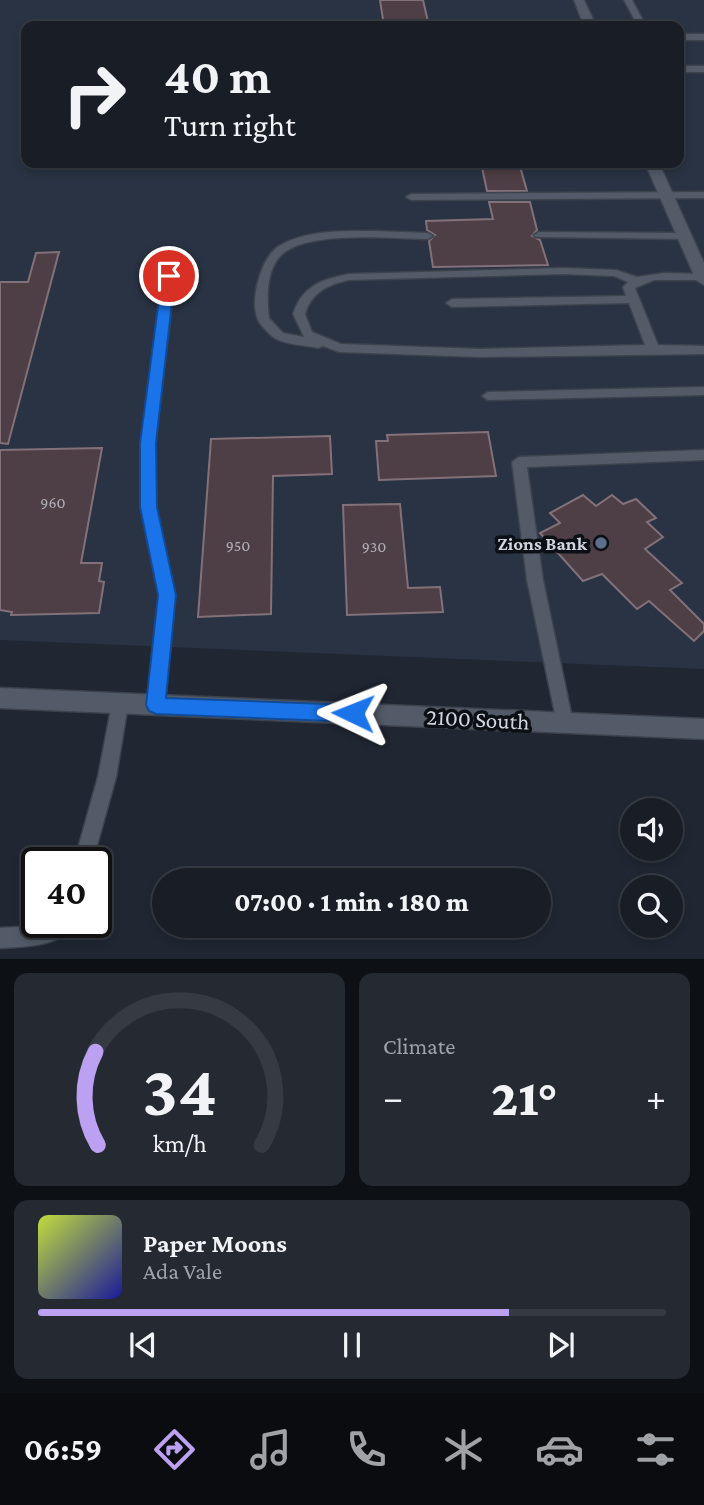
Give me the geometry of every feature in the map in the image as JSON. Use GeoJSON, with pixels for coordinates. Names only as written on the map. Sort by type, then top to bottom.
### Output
{"type":"FeatureCollection","features":[{"type":"Feature","properties":{"kind":"street"},"geometry":{"type":"LineString","coordinates":[[579,0],[588,21]]}},
{"type":"Feature","properties":{"kind":"street"},"geometry":{"type":"LineString","coordinates":[[654,168],[703,278]]}},
{"type":"Feature","properties":{"kind":"street","name":"2100 South"},"geometry":{"type":"LineString","coordinates":[[0,698],[704,729]]}},
{"type":"Feature","properties":{"kind":"lane"},"geometry":{"type":"LineString","coordinates":[[628,0],[639,21]]}},
{"type":"Feature","properties":{"kind":"lane"},"geometry":{"type":"LineString","coordinates":[[684,37],[704,37]]}},
{"type":"Feature","properties":{"kind":"lane"},"geometry":{"type":"LineString","coordinates":[[684,69],[704,69]]}},
{"type":"Feature","properties":{"kind":"lane"},"geometry":{"type":"LineString","coordinates":[[411,197],[704,195]]}},
{"type":"Feature","properties":{"kind":"lane"},"geometry":{"type":"LineString","coordinates":[[539,235],[685,236]]}},
{"type":"Feature","properties":{"kind":"lane"},"geometry":{"type":"LineString","coordinates":[[428,236],[315,237],[279,249],[265,272],[261,301],[263,319],[279,336],[340,348],[480,353],[704,350]]}},
{"type":"Feature","properties":{"kind":"lane"},"geometry":{"type":"LineString","coordinates":[[340,348],[307,334],[299,314],[307,294],[323,282],[349,277],[564,271],[615,272],[636,281]]}},
{"type":"Feature","properties":{"kind":"lane"},"geometry":{"type":"LineString","coordinates":[[156,705],[167,595],[148,507],[148,443],[169,276]]}},
{"type":"Feature","properties":{"kind":"lane"},"geometry":{"type":"LineString","coordinates":[[653,349],[629,286],[636,281],[657,277],[703,278]]}},
{"type":"Feature","properties":{"kind":"lane"},"geometry":{"type":"LineString","coordinates":[[452,303],[634,299]]}},
{"type":"Feature","properties":{"kind":"lane"},"geometry":{"type":"LineString","coordinates":[[488,396],[704,391]]}},
{"type":"Feature","properties":{"kind":"lane"},"geometry":{"type":"LineString","coordinates":[[564,723],[535,580],[519,462],[704,455]]}},
{"type":"Feature","properties":{"kind":"lane"},"geometry":{"type":"LineString","coordinates":[[87,847],[107,777],[120,704]]}},
{"type":"Feature","properties":{"kind":"lane"},"geometry":{"type":"LineString","coordinates":[[0,938],[21,937]]}},
{"type":"Feature","properties":{"kind":"shaded area"},"geometry":{"type":"Polygon","coordinates":[[[0,0],[704,0],[704,669],[0,640],[0,0]]]}},
{"type":"Feature","properties":{"kind":"building"},"geometry":{"type":"Polygon","coordinates":[[[380,0],[423,0],[428,21],[383,21],[380,0]]]}},
{"type":"Feature","properties":{"kind":"building"},"geometry":{"type":"Polygon","coordinates":[[[482,168],[520,168],[527,191],[487,191],[482,168]]]}},
{"type":"Feature","properties":{"kind":"building"},"geometry":{"type":"Polygon","coordinates":[[[489,202],[530,202],[537,230],[532,236],[540,240],[548,265],[433,267],[429,241],[435,235],[427,230],[426,221],[493,219],[489,202]]]}},
{"type":"Feature","properties":{"kind":"building"},"geometry":{"type":"Polygon","coordinates":[[[59,252],[8,444],[0,443],[0,282],[28,282],[36,253],[59,252]]]}},
{"type":"Feature","properties":{"kind":"building"},"geometry":{"type":"Polygon","coordinates":[[[488,432],[496,476],[379,480],[376,441],[388,441],[387,435],[488,432]]]}},
{"type":"Feature","properties":{"kind":"building"},"geometry":{"type":"Polygon","coordinates":[[[330,436],[332,474],[273,476],[271,614],[198,617],[211,439],[330,436]]]}},
{"type":"Feature","properties":{"kind":"building"},"geometry":{"type":"Polygon","coordinates":[[[102,448],[81,563],[102,563],[99,581],[104,582],[99,613],[11,615],[12,612],[0,610],[0,450],[102,448]]]}},
{"type":"Feature","properties":{"kind":"building","name":"Zions Bank"},"geometry":{"type":"Polygon","coordinates":[[[583,495],[596,506],[612,495],[623,504],[636,499],[656,518],[647,522],[663,537],[645,549],[682,583],[670,590],[704,624],[704,631],[694,641],[649,601],[637,609],[602,574],[583,581],[540,533],[560,523],[550,513],[583,495]]]}},
{"type":"Feature","properties":{"kind":"building"},"geometry":{"type":"Polygon","coordinates":[[[400,504],[408,588],[440,587],[443,612],[347,615],[343,505],[400,504]]]}},
{"type":"Feature","properties":{"kind":"place","name":"Zions Bank"},"geometry":{"type":"Point","coordinates":[601,543]}},
{"type":"Feature","properties":{"kind":"route"},"geometry":{"type":"LineString","coordinates":[[169,276],[148,443],[148,507],[167,595],[156,705],[353,713]]}}]}
